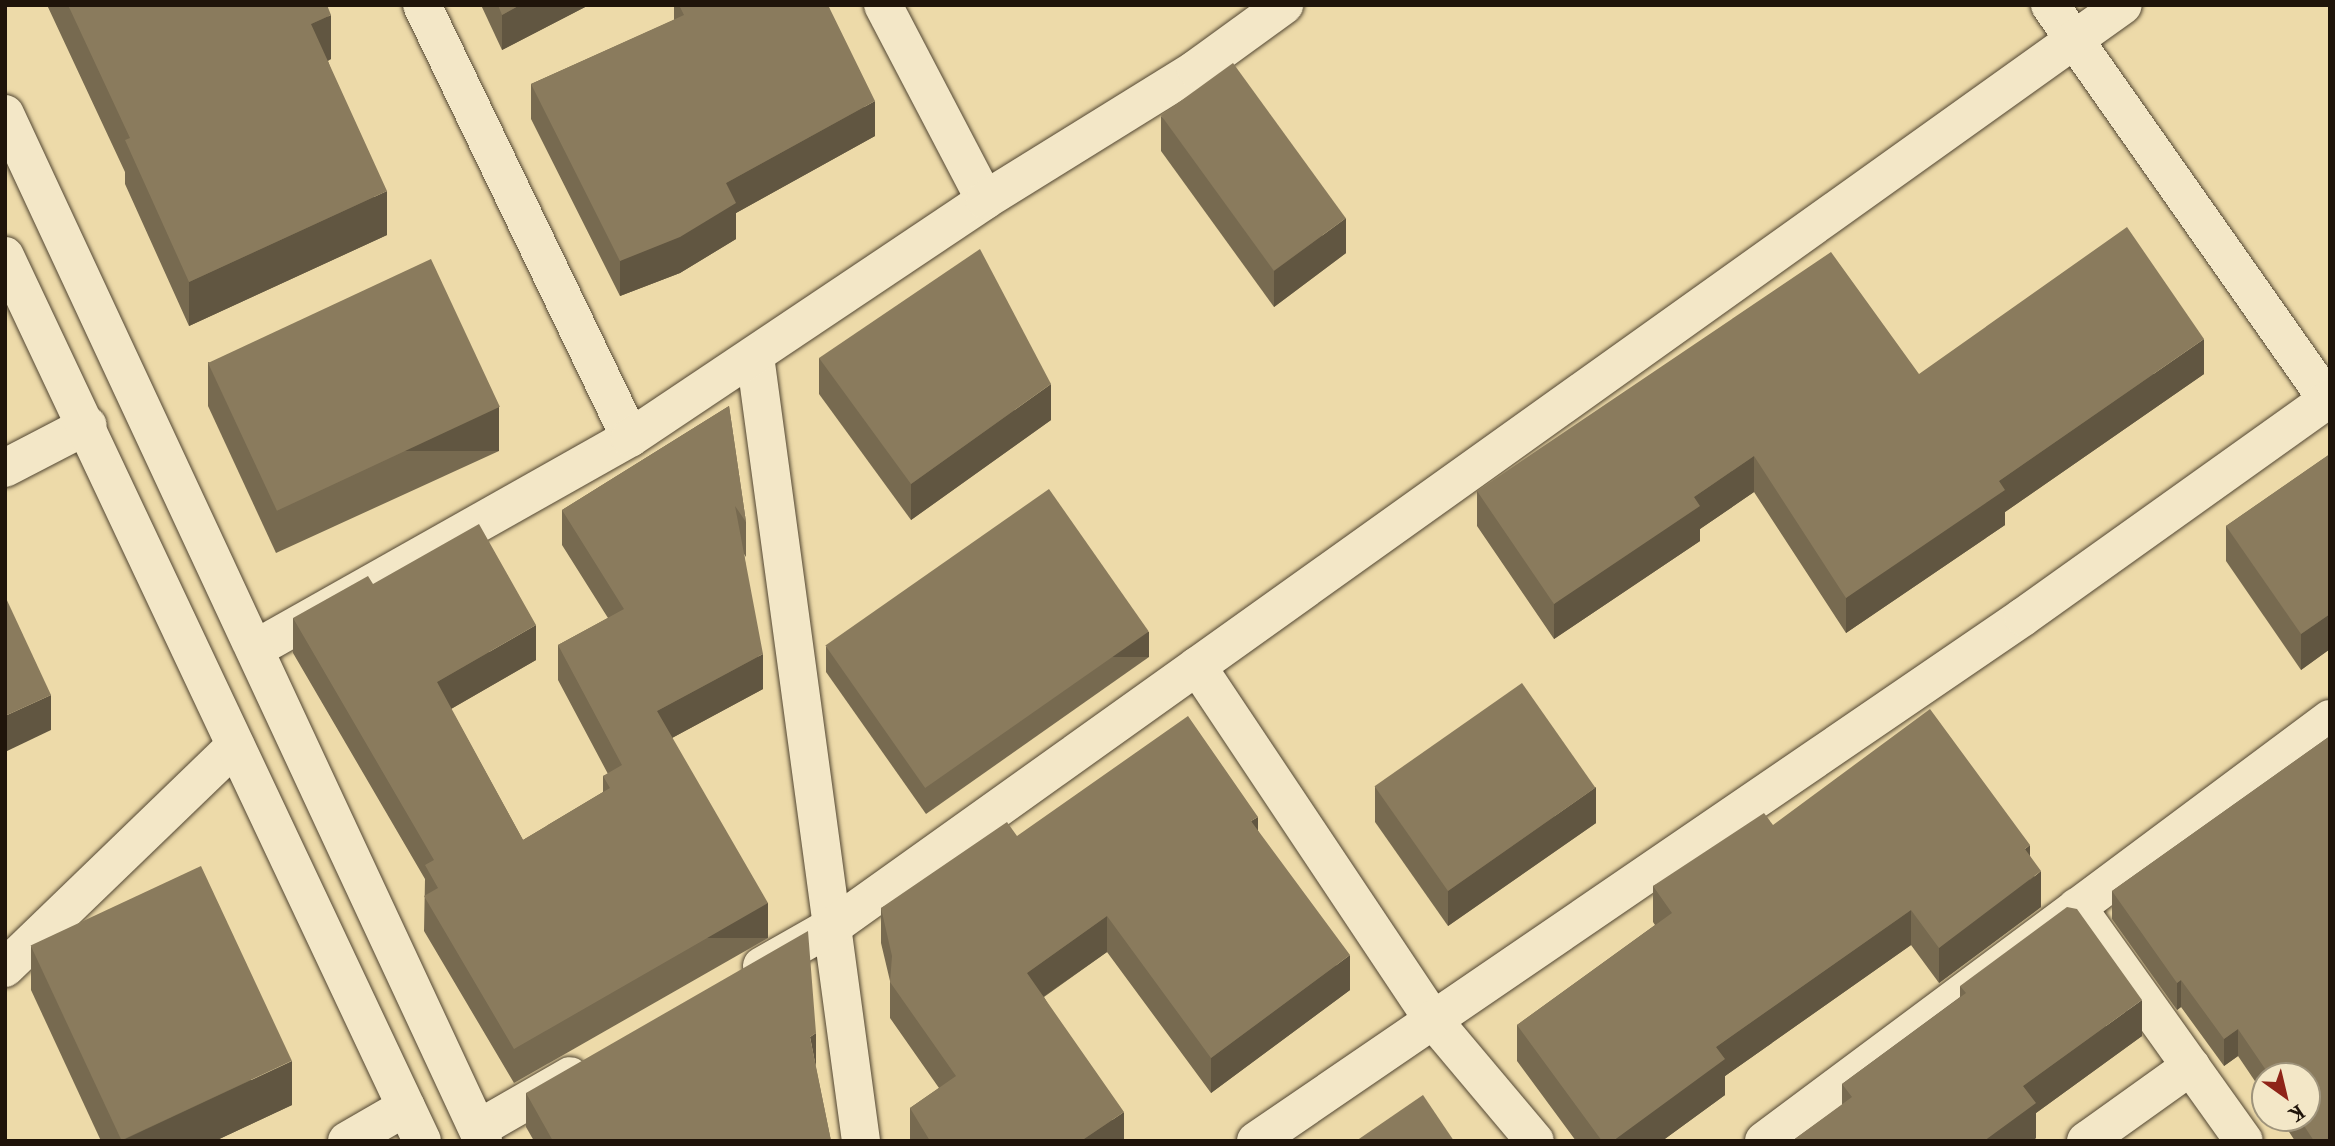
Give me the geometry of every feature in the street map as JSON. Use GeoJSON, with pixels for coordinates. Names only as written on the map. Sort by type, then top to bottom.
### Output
{"type":"FeatureCollection","features":[{"type":"Feature","properties":{"kind":"street"},"geometry":{"type":"LineString","coordinates":[[422,5],[629,438]]}},
{"type":"Feature","properties":{"kind":"street"},"geometry":{"type":"LineString","coordinates":[[883,5],[985,200]]}},
{"type":"Feature","properties":{"kind":"street"},"geometry":{"type":"LineString","coordinates":[[255,649],[629,438],[985,200],[1196,69],[1284,5]]}},
{"type":"Feature","properties":{"kind":"street"},"geometry":{"type":"LineString","coordinates":[[1256,1141],[2024,617],[2329,399],[2071,43],[2050,5]]}},
{"type":"Feature","properties":{"kind":"street"},"geometry":{"type":"LineString","coordinates":[[728,986],[835,924],[2123,5]]}},
{"type":"Feature","properties":{"kind":"street"},"geometry":{"type":"LineString","coordinates":[[5,114],[480,1135],[597,1061]]}},
{"type":"Feature","properties":{"kind":"street"},"geometry":{"type":"LineString","coordinates":[[5,256],[88,425],[235,746],[422,1141]]}},
{"type":"Feature","properties":{"kind":"street"},"geometry":{"type":"LineString","coordinates":[[755,356],[835,924],[861,1141]]}},
{"type":"Feature","properties":{"kind":"street"},"geometry":{"type":"LineString","coordinates":[[5,468],[88,425]]}},
{"type":"Feature","properties":{"kind":"street"},"geometry":{"type":"LineString","coordinates":[[1197,666],[1433,1020],[1535,1141]]}},
{"type":"Feature","properties":{"kind":"street"},"geometry":{"type":"LineString","coordinates":[[1764,1141],[2330,719]]}},
{"type":"Feature","properties":{"kind":"street"},"geometry":{"type":"LineString","coordinates":[[5,968],[235,746]]}},
{"type":"Feature","properties":{"kind":"street"},"geometry":{"type":"LineString","coordinates":[[2077,908],[2244,1141]]}},
{"type":"Feature","properties":{"kind":"street"},"geometry":{"type":"LineString","coordinates":[[2086,1141],[2191,1066]]}},
{"type":"Feature","properties":{"kind":"street"},"geometry":{"type":"LineString","coordinates":[[347,1141],[406,1107]]}},
{"type":"Feature","properties":{"kind":"building"},"geometry":{"type":"Polygon","coordinates":[[[68,5],[327,5],[331,15],[311,24],[387,191],[189,282],[125,140],[130,138],[68,5]]]}},
{"type":"Feature","properties":{"kind":"building"},"geometry":{"type":"Polygon","coordinates":[[[498,5],[520,5],[502,15],[498,5]]]}},
{"type":"Feature","properties":{"kind":"building"},"geometry":{"type":"Polygon","coordinates":[[[679,5],[828,5],[875,101],[726,183],[736,203],[680,237],[620,261],[531,84],[684,15],[679,5]]]}},
{"type":"Feature","properties":{"kind":"building"},"geometry":{"type":"Polygon","coordinates":[[[1233,63],[1346,218],[1274,271],[1161,115],[1233,63]]]}},
{"type":"Feature","properties":{"kind":"building"},"geometry":{"type":"Polygon","coordinates":[[[2127,227],[2204,339],[1999,481],[2005,490],[1846,598],[1754,456],[1694,497],[1700,506],[1554,604],[1477,491],[1831,252],[1919,374],[2127,227]]]}},
{"type":"Feature","properties":{"kind":"building"},"geometry":{"type":"Polygon","coordinates":[[[980,249],[1051,384],[911,484],[819,358],[980,249]]]}},
{"type":"Feature","properties":{"kind":"building"},"geometry":{"type":"Polygon","coordinates":[[[431,259],[500,407],[277,511],[208,363],[431,259]]]}},
{"type":"Feature","properties":{"kind":"building"},"geometry":{"type":"Polygon","coordinates":[[[729,406],[746,522],[735,506],[763,654],[657,711],[768,903],[514,1049],[424,896],[438,888],[425,865],[434,860],[293,618],[368,576],[373,584],[479,524],[536,625],[437,682],[523,840],[610,788],[603,776],[622,765],[558,645],[624,609],[562,510],[729,406]]]}},
{"type":"Feature","properties":{"kind":"building"},"geometry":{"type":"Polygon","coordinates":[[[2330,454],[2330,614],[2301,634],[2226,526],[2330,454]]]}},
{"type":"Feature","properties":{"kind":"building"},"geometry":{"type":"Polygon","coordinates":[[[1049,489],[1149,632],[925,788],[825,646],[1049,489]]]}},
{"type":"Feature","properties":{"kind":"building"},"geometry":{"type":"Polygon","coordinates":[[[5,596],[51,695],[5,716],[5,596]]]}},
{"type":"Feature","properties":{"kind":"building"},"geometry":{"type":"Polygon","coordinates":[[[1522,683],[1595,788],[1448,891],[1375,786],[1522,683]]]}},
{"type":"Feature","properties":{"kind":"building"},"geometry":{"type":"Polygon","coordinates":[[[1930,709],[2030,845],[2025,849],[2041,871],[1939,948],[1911,910],[1716,1047],[1725,1059],[1613,1141],[1602,1141],[1517,1025],[1672,913],[1653,886],[1764,813],[1773,825],[1930,709]]]}},
{"type":"Feature","properties":{"kind":"building"},"geometry":{"type":"Polygon","coordinates":[[[1188,716],[1258,817],[1251,821],[1350,955],[1211,1058],[1107,916],[1027,973],[1124,1112],[1081,1141],[930,1141],[910,1108],[956,1076],[890,982],[892,956],[881,908],[1007,822],[1017,836],[1188,716]]]}},
{"type":"Feature","properties":{"kind":"building"},"geometry":{"type":"Polygon","coordinates":[[[2330,736],[2330,1141],[2314,1141],[2308,1132],[2321,1132],[2321,1062],[2260,1062],[2238,1029],[2224,1039],[2181,980],[2177,983],[2112,891],[2330,736]]]}},
{"type":"Feature","properties":{"kind":"building"},"geometry":{"type":"Polygon","coordinates":[[[201,866],[292,1061],[121,1140],[31,945],[201,866]]]}},
{"type":"Feature","properties":{"kind":"building"},"geometry":{"type":"Polygon","coordinates":[[[2067,907],[2077,909],[2142,1000],[2023,1086],[2036,1103],[1984,1141],[1792,1141],[1852,1097],[1842,1084],[1966,993],[1960,986],[2067,907]]]}},
{"type":"Feature","properties":{"kind":"building"},"geometry":{"type":"Polygon","coordinates":[[[808,931],[816,1033],[810,1037],[831,1141],[553,1141],[526,1093],[808,931]]]}},
{"type":"Feature","properties":{"kind":"building"},"geometry":{"type":"Polygon","coordinates":[[[1423,1095],[1454,1141],[1356,1141],[1423,1095]]]}}]}
